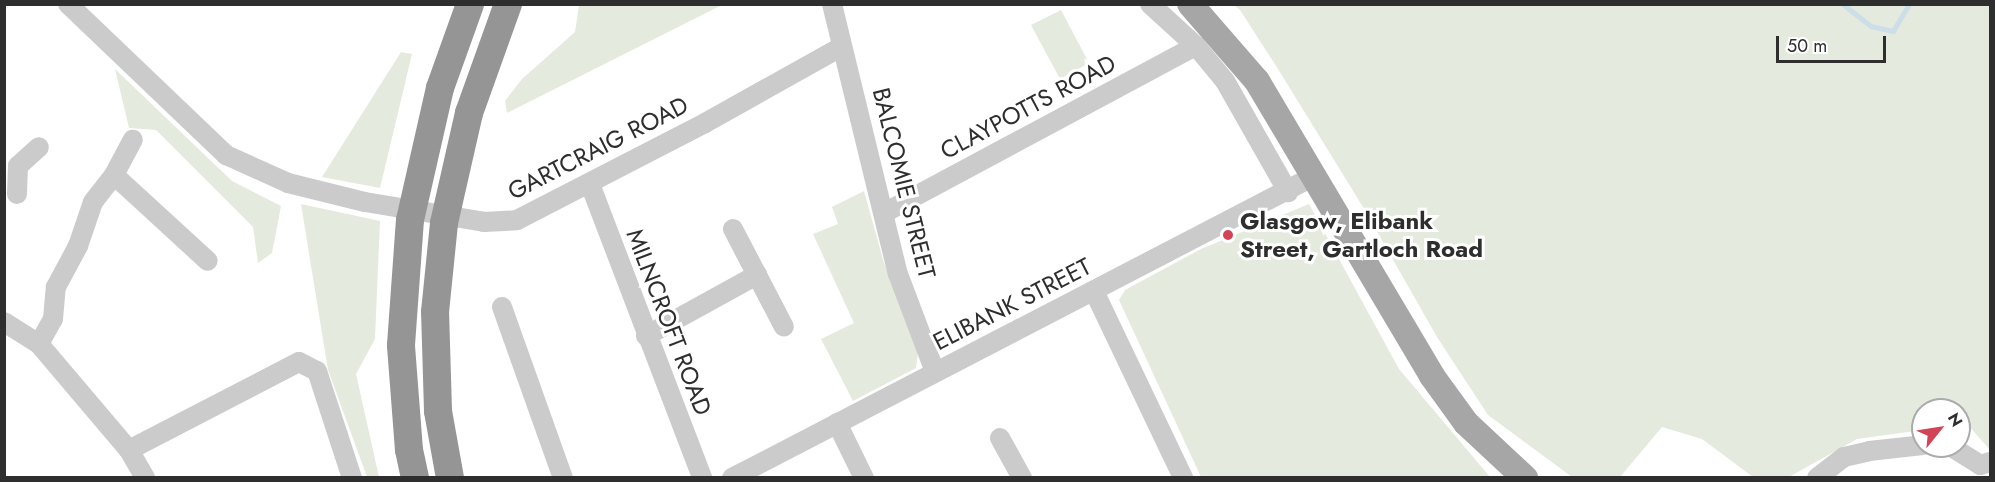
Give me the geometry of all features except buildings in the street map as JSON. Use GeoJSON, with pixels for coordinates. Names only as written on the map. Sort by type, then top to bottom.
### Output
{"type":"FeatureCollection","features":[{"type":"Feature","properties":{"kind":"highway"},"geometry":{"type":"LineString","coordinates":[[415,477],[409,450],[401,345],[410,220],[440,88],[470,4]]}},
{"type":"Feature","properties":{"kind":"highway"},"geometry":{"type":"LineString","coordinates":[[450,477],[438,411],[435,312],[444,223],[469,113],[508,4]]}},
{"type":"Feature","properties":{"kind":"main road"},"geometry":{"type":"LineString","coordinates":[[1190,4],[1257,81],[1432,376],[1466,423],[1525,477]]}},
{"type":"Feature","properties":{"kind":"street","name":"GARTCRAIG ROAD"},"geometry":{"type":"LineString","coordinates":[[68,4],[226,155],[288,183],[365,202],[484,222],[518,220],[590,184],[841,47]]}},
{"type":"Feature","properties":{"kind":"street","name":"BALCOMIE STREET"},"geometry":{"type":"LineString","coordinates":[[832,4],[898,274],[935,372]]}},
{"type":"Feature","properties":{"kind":"street"},"geometry":{"type":"LineString","coordinates":[[1150,4],[1196,46],[1225,81],[1288,192]]}},
{"type":"Feature","properties":{"kind":"street","name":"CLAYPOTTS ROAD"},"geometry":{"type":"LineString","coordinates":[[884,213],[1196,46]]}},
{"type":"Feature","properties":{"kind":"street"},"geometry":{"type":"LineString","coordinates":[[39,344],[53,319],[56,287],[78,246],[93,202],[114,175],[134,140]]}},
{"type":"Feature","properties":{"kind":"street"},"geometry":{"type":"LineString","coordinates":[[17,194],[11,164],[39,147]]}},
{"type":"Feature","properties":{"kind":"street"},"geometry":{"type":"LineString","coordinates":[[114,175],[208,261]]}},
{"type":"Feature","properties":{"kind":"street","name":"ELIBANK STREET"},"geometry":{"type":"LineString","coordinates":[[732,477],[1288,192],[1314,176]]}},
{"type":"Feature","properties":{"kind":"street","name":"MILNCROFT ROAD"},"geometry":{"type":"LineString","coordinates":[[590,184],[646,336],[702,477]]}},
{"type":"Feature","properties":{"kind":"street"},"geometry":{"type":"LineString","coordinates":[[733,229],[784,327]]}},
{"type":"Feature","properties":{"kind":"street"},"geometry":{"type":"LineString","coordinates":[[646,336],[757,275]]}},
{"type":"Feature","properties":{"kind":"street"},"geometry":{"type":"LineString","coordinates":[[1094,291],[1183,477]]}},
{"type":"Feature","properties":{"kind":"street"},"geometry":{"type":"LineString","coordinates":[[502,307],[563,477]]}},
{"type":"Feature","properties":{"kind":"street"},"geometry":{"type":"LineString","coordinates":[[4,322],[39,344],[129,450],[145,477]]}},
{"type":"Feature","properties":{"kind":"street"},"geometry":{"type":"LineString","coordinates":[[129,450],[299,362],[317,371],[352,477]]}},
{"type":"Feature","properties":{"kind":"street"},"geometry":{"type":"LineString","coordinates":[[837,423],[864,477]]}},
{"type":"Feature","properties":{"kind":"street"},"geometry":{"type":"LineString","coordinates":[[1000,438],[1022,477]]}},
{"type":"Feature","properties":{"kind":"street"},"geometry":{"type":"LineString","coordinates":[[1817,477],[1844,457],[1911,446]]}},
{"type":"Feature","properties":{"kind":"street"},"geometry":{"type":"LineString","coordinates":[[1969,458],[1980,465],[1990,462]]}},
{"type":"Feature","properties":{"kind":"shaded area"},"geometry":{"type":"Polygon","coordinates":[[[579,4],[722,5],[507,113],[505,101],[522,79],[575,32],[579,4]]]}},
{"type":"Feature","properties":{"kind":"shaded area"},"geometry":{"type":"Polygon","coordinates":[[[1234,5],[1990,5],[1990,450],[1971,428],[1971,398],[1911,398],[1911,432],[1857,439],[1789,477],[1753,477],[1702,439],[1662,427],[1620,477],[1572,477],[1488,415],[1437,337],[1363,207],[1240,10],[1234,5]]]}},
{"type":"Feature","properties":{"kind":"shaded area"},"geometry":{"type":"Polygon","coordinates":[[[1061,10],[1089,63],[1060,79],[1031,25],[1061,10]]]}},
{"type":"Feature","properties":{"kind":"shaded area"},"geometry":{"type":"Polygon","coordinates":[[[401,52],[412,54],[380,188],[322,177],[401,52]]]}},
{"type":"Feature","properties":{"kind":"shaded area"},"geometry":{"type":"Polygon","coordinates":[[[115,69],[232,181],[281,206],[272,253],[258,263],[253,227],[156,130],[129,128],[115,69]]]}},
{"type":"Feature","properties":{"kind":"shaded area"},"geometry":{"type":"Polygon","coordinates":[[[864,191],[884,263],[919,345],[916,368],[853,401],[821,339],[854,323],[813,234],[838,224],[832,207],[864,191]]]}},
{"type":"Feature","properties":{"kind":"shaded area"},"geometry":{"type":"Polygon","coordinates":[[[301,204],[380,221],[375,339],[356,374],[379,477],[367,477],[328,370],[301,204]]]}},
{"type":"Feature","properties":{"kind":"shaded area"},"geometry":{"type":"Polygon","coordinates":[[[1309,204],[1399,369],[1490,477],[1201,477],[1119,300],[1125,290],[1201,249],[1309,204]]]}},
{"type":"Feature","properties":{"kind":"waterway"},"geometry":{"type":"LineString","coordinates":[[1843,4],[1871,26],[1893,31],[1909,4]]}},
{"type":"Feature","properties":{"kind":"place","name":"Glasgow, Elibank Street, Gartloch Road"},"geometry":{"type":"Point","coordinates":[1228,235]}}]}
